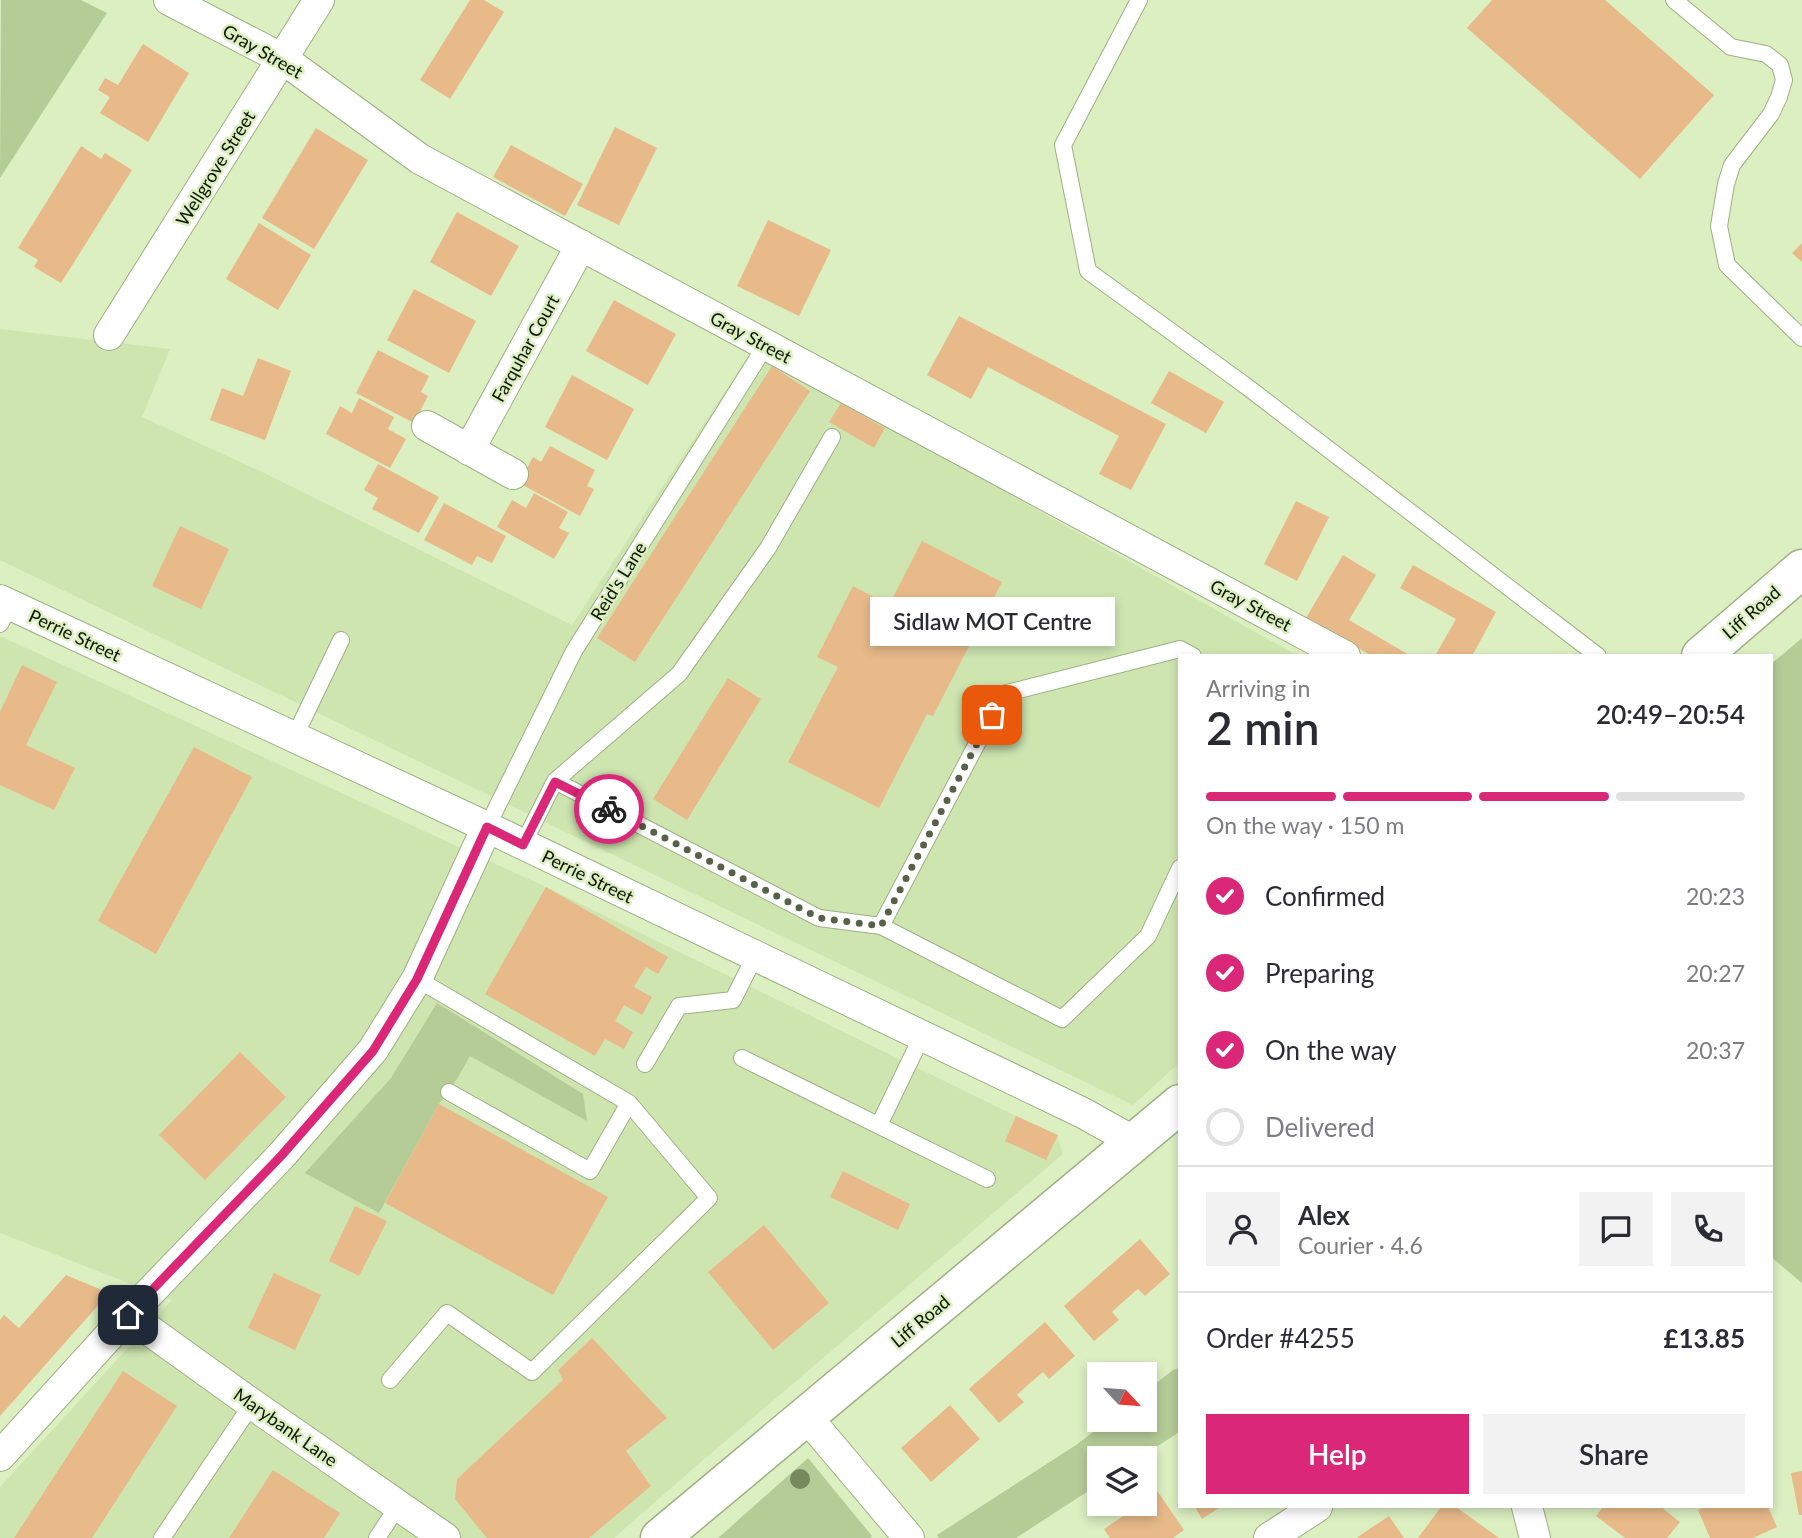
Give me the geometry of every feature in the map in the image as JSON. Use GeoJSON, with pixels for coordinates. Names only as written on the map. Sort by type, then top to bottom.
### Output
{"type":"FeatureCollection","features":[{"type":"Feature","properties":{"kind":"street","name":"Gray Street"},"geometry":{"type":"LineString","coordinates":[[169,0],[284,59],[420,159],[1341,654]]}},
{"type":"Feature","properties":{"kind":"street","name":"Wellgrove Street"},"geometry":{"type":"LineString","coordinates":[[109,335],[319,0]]}},
{"type":"Feature","properties":{"kind":"street","name":"Farquhar Court"},"geometry":{"type":"LineString","coordinates":[[470,450],[581,245]]}},
{"type":"Feature","properties":{"kind":"street"},"geometry":{"type":"LineString","coordinates":[[427,426],[513,474]]}},
{"type":"Feature","properties":{"kind":"street","name":"Liff Road"},"geometry":{"type":"LineString","coordinates":[[1703,654],[1802,569]]}},
{"type":"Feature","properties":{"kind":"street","name":"Perrie Street"},"geometry":{"type":"LineString","coordinates":[[3,610],[294,738],[487,827],[1083,1112],[1135,1142]]}},
{"type":"Feature","properties":{"kind":"street"},"geometry":{"type":"LineString","coordinates":[[0,1456],[128,1315],[281,1156],[373,1051],[417,979],[487,827]]}},
{"type":"Feature","properties":{"kind":"street","name":"Liff Road"},"geometry":{"type":"LineString","coordinates":[[660,1538],[1135,1142],[1176,1113]]}},
{"type":"Feature","properties":{"kind":"street","name":"Marybank Lane"},"geometry":{"type":"LineString","coordinates":[[128,1315],[445,1538]]}},
{"type":"Feature","properties":{"kind":"street"},"geometry":{"type":"LineString","coordinates":[[806,1415],[909,1538]]}},
{"type":"Feature","properties":{"kind":"street"},"geometry":{"type":"LineString","coordinates":[[1269,1538],[1315,1508]]}},
{"type":"Feature","properties":{"kind":"street"},"geometry":{"type":"LineString","coordinates":[[1527,1508],[1535,1538]]}},
{"type":"Feature","properties":{"kind":"lane"},"geometry":{"type":"LineString","coordinates":[[1139,0],[1063,145],[1088,271],[1246,386],[1595,654]]}},
{"type":"Feature","properties":{"kind":"lane"},"geometry":{"type":"LineString","coordinates":[[1674,0],[1731,47],[1766,54],[1780,65],[1784,80],[1779,97],[1771,114],[1732,165],[1719,226],[1727,265],[1802,338]]}},
{"type":"Feature","properties":{"kind":"lane","name":"Reid's Lane"},"geometry":{"type":"LineString","coordinates":[[487,827],[574,651],[766,345]]}},
{"type":"Feature","properties":{"kind":"lane"},"geometry":{"type":"LineString","coordinates":[[523,845],[555,782],[679,674],[768,548],[832,437]]}},
{"type":"Feature","properties":{"kind":"lane"},"geometry":{"type":"LineString","coordinates":[[294,738],[341,640]]}},
{"type":"Feature","properties":{"kind":"lane"},"geometry":{"type":"LineString","coordinates":[[881,926],[1003,694],[1180,649],[1189,654]]}},
{"type":"Feature","properties":{"kind":"lane"},"geometry":{"type":"LineString","coordinates":[[555,782],[819,918],[881,926],[1062,1019],[1148,936],[1178,872]]}},
{"type":"Feature","properties":{"kind":"lane"},"geometry":{"type":"LineString","coordinates":[[645,1064],[679,1006],[733,1000],[755,956]]}},
{"type":"Feature","properties":{"kind":"lane"},"geometry":{"type":"LineString","coordinates":[[390,1380],[447,1313],[532,1373],[709,1198],[629,1103],[417,979]]}},
{"type":"Feature","properties":{"kind":"lane"},"geometry":{"type":"LineString","coordinates":[[879,1125],[922,1036]]}},
{"type":"Feature","properties":{"kind":"lane"},"geometry":{"type":"LineString","coordinates":[[742,1058],[987,1179]]}},
{"type":"Feature","properties":{"kind":"lane"},"geometry":{"type":"LineString","coordinates":[[449,1092],[590,1171],[629,1103]]}},
{"type":"Feature","properties":{"kind":"lane"},"geometry":{"type":"LineString","coordinates":[[162,1538],[252,1404]]}},
{"type":"Feature","properties":{"kind":"lane"},"geometry":{"type":"LineString","coordinates":[[377,1538],[398,1506]]}},
{"type":"Feature","properties":{"kind":"shaded area"},"geometry":{"type":"Polygon","coordinates":[[[1,0],[81,0],[107,13],[0,178],[1,0]]]}},
{"type":"Feature","properties":{"kind":"shaded area"},"geometry":{"type":"Polygon","coordinates":[[[0,329],[170,349],[142,417],[260,471],[572,625],[752,350],[1294,654],[1178,654],[1178,1064],[1133,1105],[0,560],[0,329]]]}},
{"type":"Feature","properties":{"kind":"shaded area"},"geometry":{"type":"Polygon","coordinates":[[[0,636],[546,887],[1057,1136],[1063,1154],[614,1538],[0,1538],[0,1487],[172,1300],[0,1233],[0,636]]]}},
{"type":"Feature","properties":{"kind":"shaded area"},"geometry":{"type":"Polygon","coordinates":[[[1802,638],[1802,1283],[1773,1259],[1773,662],[1802,638]]]}},
{"type":"Feature","properties":{"kind":"shaded area"},"geometry":{"type":"Polygon","coordinates":[[[437,1003],[583,1094],[587,1121],[470,1056],[439,1104],[379,1213],[305,1173],[391,1078],[437,1003]]]}},
{"type":"Feature","properties":{"kind":"shaded area"},"geometry":{"type":"Polygon","coordinates":[[[1178,1368],[1178,1433],[1157,1447],[1087,1446],[1087,1492],[1016,1538],[939,1538],[937,1535],[1093,1432],[1157,1432],[1157,1383],[1178,1368]]]}},
{"type":"Feature","properties":{"kind":"shaded area"},"geometry":{"type":"Polygon","coordinates":[[[808,1458],[872,1536],[870,1538],[718,1538],[808,1458]]]}},
{"type":"Feature","properties":{"kind":"building"},"geometry":{"type":"Polygon","coordinates":[[[470,0],[484,0],[504,12],[450,99],[420,80],[470,0]]]}},
{"type":"Feature","properties":{"kind":"building"},"geometry":{"type":"Polygon","coordinates":[[[1492,0],[1605,0],[1714,95],[1640,179],[1467,28],[1492,0]]]}},
{"type":"Feature","properties":{"kind":"building"},"geometry":{"type":"Polygon","coordinates":[[[143,44],[189,73],[148,142],[100,113],[110,97],[98,90],[105,78],[118,85],[143,44]]]}},
{"type":"Feature","properties":{"kind":"building"},"geometry":{"type":"Polygon","coordinates":[[[615,127],[657,148],[619,225],[577,205],[615,127]]]}},
{"type":"Feature","properties":{"kind":"building"},"geometry":{"type":"Polygon","coordinates":[[[316,128],[368,160],[314,249],[262,218],[316,128]]]}},
{"type":"Feature","properties":{"kind":"building"},"geometry":{"type":"Polygon","coordinates":[[[511,145],[583,184],[565,216],[493,177],[511,145]]]}},
{"type":"Feature","properties":{"kind":"building"},"geometry":{"type":"Polygon","coordinates":[[[81,146],[101,159],[105,153],[132,170],[61,283],[34,267],[38,260],[18,248],[81,146]]]}},
{"type":"Feature","properties":{"kind":"building"},"geometry":{"type":"Polygon","coordinates":[[[457,212],[519,246],[491,296],[430,262],[457,212]]]}},
{"type":"Feature","properties":{"kind":"building"},"geometry":{"type":"Polygon","coordinates":[[[768,220],[831,250],[799,316],[737,286],[768,220]]]}},
{"type":"Feature","properties":{"kind":"building"},"geometry":{"type":"Polygon","coordinates":[[[259,223],[311,255],[278,310],[226,279],[259,223]]]}},
{"type":"Feature","properties":{"kind":"building"},"geometry":{"type":"Polygon","coordinates":[[[1802,243],[1802,262],[1792,253],[1802,243]]]}},
{"type":"Feature","properties":{"kind":"building"},"geometry":{"type":"Polygon","coordinates":[[[414,289],[476,321],[449,373],[387,340],[414,289]]]}},
{"type":"Feature","properties":{"kind":"building"},"geometry":{"type":"Polygon","coordinates":[[[614,300],[676,334],[648,385],[586,351],[614,300]]]}},
{"type":"Feature","properties":{"kind":"building"},"geometry":{"type":"Polygon","coordinates":[[[959,316],[1166,424],[1131,490],[1099,474],[1119,436],[988,367],[971,399],[927,375],[959,316]]]}},
{"type":"Feature","properties":{"kind":"building"},"geometry":{"type":"Polygon","coordinates":[[[378,350],[429,376],[421,392],[428,396],[414,423],[356,393],[378,350]]]}},
{"type":"Feature","properties":{"kind":"building"},"geometry":{"type":"Polygon","coordinates":[[[258,358],[291,371],[265,440],[210,420],[222,388],[243,396],[258,358]]]}},
{"type":"Feature","properties":{"kind":"building"},"geometry":{"type":"Polygon","coordinates":[[[772,366],[810,391],[635,662],[597,638],[772,366]]]}},
{"type":"Feature","properties":{"kind":"building"},"geometry":{"type":"Polygon","coordinates":[[[1169,371],[1224,402],[1206,433],[1151,403],[1169,371]]]}},
{"type":"Feature","properties":{"kind":"building"},"geometry":{"type":"Polygon","coordinates":[[[572,375],[634,409],[607,460],[545,427],[572,375]]]}},
{"type":"Feature","properties":{"kind":"building"},"geometry":{"type":"Polygon","coordinates":[[[359,398],[394,417],[388,429],[406,439],[390,468],[326,434],[340,406],[352,413],[359,398]]]}},
{"type":"Feature","properties":{"kind":"building"},"geometry":{"type":"Polygon","coordinates":[[[841,403],[885,428],[874,448],[829,422],[841,403]]]}},
{"type":"Feature","properties":{"kind":"building"},"geometry":{"type":"Polygon","coordinates":[[[550,446],[595,470],[587,486],[594,489],[580,516],[519,483],[533,457],[541,462],[550,446]]]}},
{"type":"Feature","properties":{"kind":"building"},"geometry":{"type":"Polygon","coordinates":[[[378,464],[439,497],[419,533],[372,509],[378,498],[364,490],[378,464]]]}},
{"type":"Feature","properties":{"kind":"building"},"geometry":{"type":"Polygon","coordinates":[[[534,493],[568,512],[559,528],[569,533],[554,559],[497,527],[512,500],[526,508],[534,493]]]}},
{"type":"Feature","properties":{"kind":"building"},"geometry":{"type":"Polygon","coordinates":[[[1296,501],[1329,517],[1297,581],[1264,564],[1296,501]]]}},
{"type":"Feature","properties":{"kind":"building"},"geometry":{"type":"Polygon","coordinates":[[[444,503],[506,536],[492,563],[477,556],[472,565],[424,540],[444,503]]]}},
{"type":"Feature","properties":{"kind":"building"},"geometry":{"type":"Polygon","coordinates":[[[180,526],[229,549],[201,609],[152,586],[180,526]]]}},
{"type":"Feature","properties":{"kind":"building"},"geometry":{"type":"Polygon","coordinates":[[[922,541],[1002,582],[933,716],[927,714],[879,808],[788,762],[838,667],[817,657],[853,586],[889,605],[922,541]]]}},
{"type":"Feature","properties":{"kind":"building"},"geometry":{"type":"Polygon","coordinates":[[[1343,555],[1376,575],[1349,620],[1408,654],[1369,654],[1306,618],[1343,555]]]}},
{"type":"Feature","properties":{"kind":"building"},"geometry":{"type":"Polygon","coordinates":[[[1413,565],[1496,612],[1473,654],[1436,654],[1456,619],[1400,588],[1413,565]]]}},
{"type":"Feature","properties":{"kind":"building"},"geometry":{"type":"Polygon","coordinates":[[[22,665],[57,682],[26,745],[75,768],[54,810],[0,785],[0,712],[22,665]]]}},
{"type":"Feature","properties":{"kind":"building"},"geometry":{"type":"Polygon","coordinates":[[[728,678],[761,699],[687,820],[653,799],[728,678]]]}},
{"type":"Feature","properties":{"kind":"building"},"geometry":{"type":"Polygon","coordinates":[[[194,747],[252,777],[156,954],[98,921],[194,747]]]}},
{"type":"Feature","properties":{"kind":"building"},"geometry":{"type":"Polygon","coordinates":[[[546,887],[668,957],[658,974],[646,967],[634,987],[652,997],[642,1015],[624,1005],[615,1021],[633,1032],[624,1049],[605,1039],[595,1056],[485,994],[546,887]]]}},
{"type":"Feature","properties":{"kind":"building"},"geometry":{"type":"Polygon","coordinates":[[[240,1052],[286,1097],[205,1180],[159,1135],[240,1052]]]}},
{"type":"Feature","properties":{"kind":"building"},"geometry":{"type":"Polygon","coordinates":[[[439,1104],[608,1197],[553,1295],[385,1203],[439,1104]]]}},
{"type":"Feature","properties":{"kind":"building"},"geometry":{"type":"Polygon","coordinates":[[[1016,1116],[1058,1135],[1046,1160],[1005,1141],[1016,1116]]]}},
{"type":"Feature","properties":{"kind":"building"},"geometry":{"type":"Polygon","coordinates":[[[843,1171],[910,1204],[898,1230],[830,1197],[843,1171]]]}},
{"type":"Feature","properties":{"kind":"building"},"geometry":{"type":"Polygon","coordinates":[[[355,1206],[387,1221],[359,1276],[329,1261],[355,1206]]]}},
{"type":"Feature","properties":{"kind":"building"},"geometry":{"type":"Polygon","coordinates":[[[764,1225],[829,1303],[773,1350],[708,1272],[764,1225]]]}},
{"type":"Feature","properties":{"kind":"building"},"geometry":{"type":"Polygon","coordinates":[[[1140,1239],[1170,1274],[1145,1296],[1138,1289],[1125,1300],[1112,1312],[1119,1320],[1094,1341],[1064,1306],[1140,1239]]]}},
{"type":"Feature","properties":{"kind":"building"},"geometry":{"type":"Polygon","coordinates":[[[274,1273],[321,1295],[295,1350],[248,1328],[274,1273]]]}},
{"type":"Feature","properties":{"kind":"building"},"geometry":{"type":"Polygon","coordinates":[[[66,1275],[109,1293],[0,1416],[0,1320],[4,1315],[19,1328],[66,1275]]]}},
{"type":"Feature","properties":{"kind":"building"},"geometry":{"type":"Polygon","coordinates":[[[1045,1322],[1075,1356],[1049,1379],[1043,1372],[1030,1383],[1017,1395],[1024,1402],[999,1423],[969,1389],[1045,1322]]]}},
{"type":"Feature","properties":{"kind":"building"},"geometry":{"type":"Polygon","coordinates":[[[592,1338],[667,1418],[626,1451],[651,1486],[589,1538],[487,1538],[455,1499],[457,1479],[563,1380],[558,1370],[592,1338]]]}},
{"type":"Feature","properties":{"kind":"building"},"geometry":{"type":"Polygon","coordinates":[[[123,1371],[177,1406],[92,1538],[14,1538],[123,1371]]]}},
{"type":"Feature","properties":{"kind":"building"},"geometry":{"type":"Polygon","coordinates":[[[950,1405],[980,1439],[931,1482],[901,1448],[950,1405]]]}},
{"type":"Feature","properties":{"kind":"building"},"geometry":{"type":"Polygon","coordinates":[[[273,1470],[340,1513],[324,1538],[229,1538],[273,1470]]]}},
{"type":"Feature","properties":{"kind":"building"},"geometry":{"type":"Polygon","coordinates":[[[1802,1471],[1802,1515],[1799,1515],[1791,1473],[1802,1471]]]}},
{"type":"Feature","properties":{"kind":"building"},"geometry":{"type":"Polygon","coordinates":[[[1157,1493],[1184,1530],[1173,1538],[1110,1538],[1104,1529],[1123,1516],[1157,1516],[1157,1493]]]}},
{"type":"Feature","properties":{"kind":"building"},"geometry":{"type":"Polygon","coordinates":[[[1196,1508],[1218,1508],[1202,1519],[1196,1508]]]}},
{"type":"Feature","properties":{"kind":"building"},"geometry":{"type":"Polygon","coordinates":[[[1440,1508],[1457,1508],[1499,1538],[1418,1538],[1440,1508]]]}},
{"type":"Feature","properties":{"kind":"building"},"geometry":{"type":"Polygon","coordinates":[[[1602,1508],[1662,1508],[1680,1522],[1667,1538],[1625,1538],[1596,1516],[1602,1508]]]}},
{"type":"Feature","properties":{"kind":"building"},"geometry":{"type":"Polygon","coordinates":[[[1768,1508],[1777,1527],[1753,1538],[1710,1538],[1698,1510],[1768,1508]]]}},
{"type":"Feature","properties":{"kind":"building"},"geometry":{"type":"Polygon","coordinates":[[[1389,1516],[1404,1538],[1357,1538],[1362,1534],[1389,1516]]]}},
{"type":"Feature","properties":{"kind":"way so far"},"geometry":{"type":"LineString","coordinates":[[609,809],[819,918],[881,926],[992,715]]}},
{"type":"Feature","properties":{"kind":"place","name":"Sidlaw MOT Centre"},"geometry":{"type":"Point","coordinates":[992,715]}},
{"type":"Feature","properties":{"kind":"route"},"geometry":{"type":"LineString","coordinates":[[128,1315],[281,1156],[373,1051],[417,979],[487,827],[523,845],[555,782],[609,809]]}}]}
